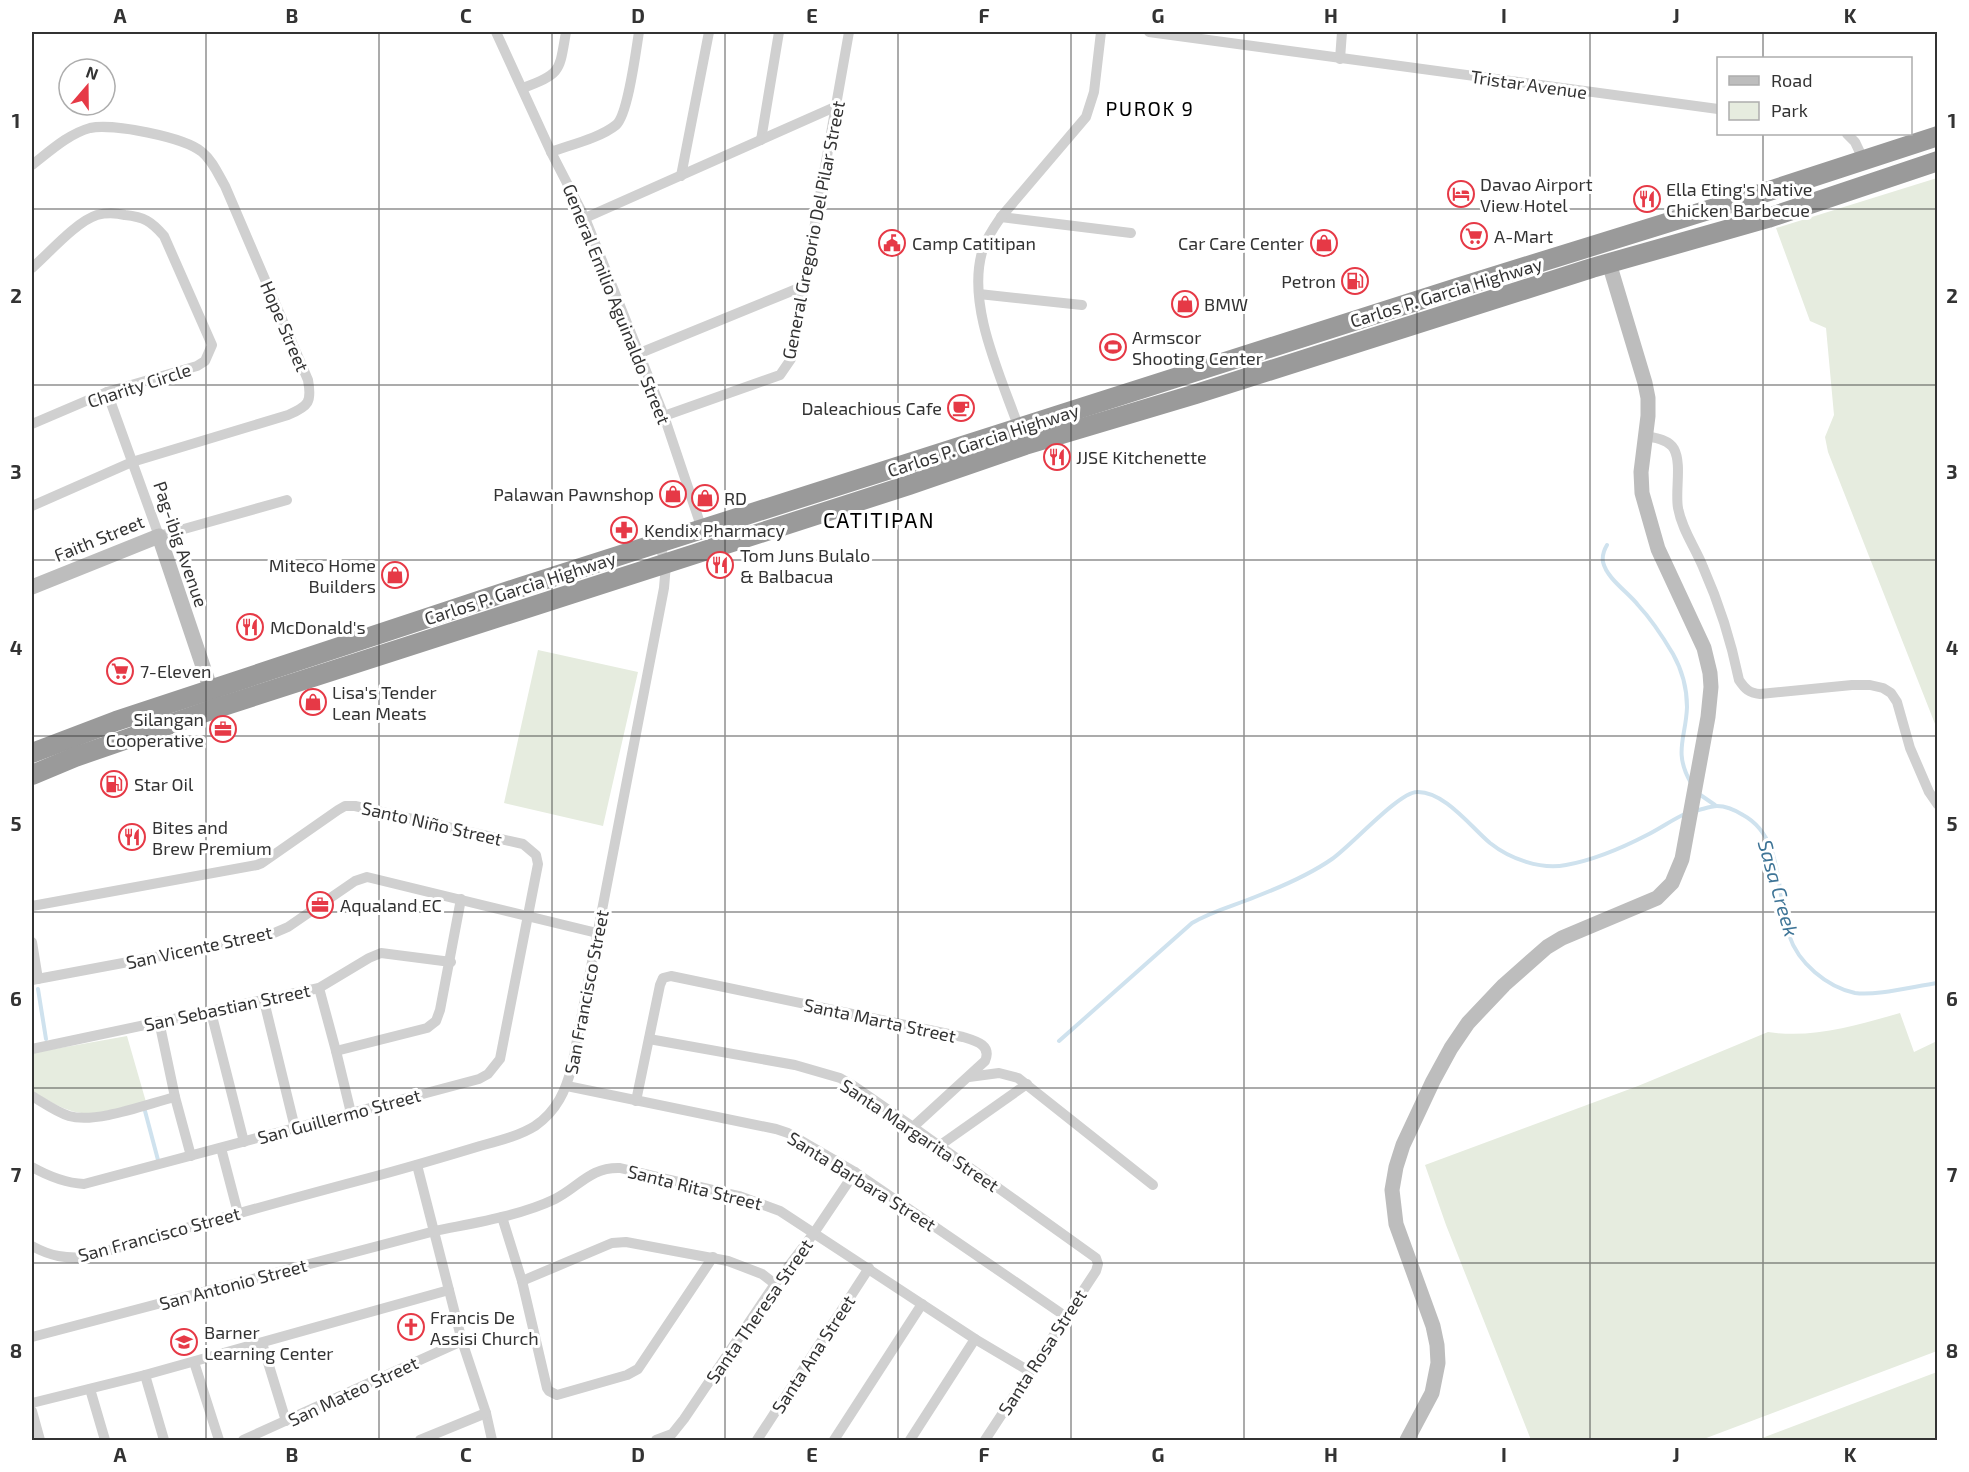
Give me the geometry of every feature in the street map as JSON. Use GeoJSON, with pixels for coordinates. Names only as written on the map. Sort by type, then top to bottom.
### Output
{"type":"FeatureCollection","features":[{"type":"Feature","properties":{"kind":"highway","name":"Carlos P. Garcia Highway"},"geometry":{"type":"LineString","coordinates":[[32,753],[210,689],[367,638],[702,530],[1022,436],[1521,268],[1938,136]]}},
{"type":"Feature","properties":{"kind":"highway","name":"Carlos P. Garcia Highway"},"geometry":{"type":"LineString","coordinates":[[32,775],[75,757],[217,708],[909,485],[1022,436],[1205,391],[1609,263],[1768,218],[1938,161]]}},
{"type":"Feature","properties":{"kind":"highway"},"geometry":{"type":"LineString","coordinates":[[1760,194],[1768,218]]}},
{"type":"Feature","properties":{"kind":"highway"},"geometry":{"type":"LineString","coordinates":[[1521,268],[1528,288]]}},
{"type":"Feature","properties":{"kind":"highway"},"geometry":{"type":"LineString","coordinates":[[367,638],[373,659]]}},
{"type":"Feature","properties":{"kind":"highway"},"geometry":{"type":"LineString","coordinates":[[66,739],[75,757]]}},
{"type":"Feature","properties":{"kind":"main road"},"geometry":{"type":"LineString","coordinates":[[1407,1440],[1432,1393],[1438,1363],[1433,1326],[1396,1224],[1393,1208],[1392,1190],[1396,1167],[1408,1134],[1450,1048],[1468,1023],[1504,985],[1547,947],[1657,898],[1672,883],[1678,870],[1688,832],[1708,717],[1711,687],[1708,660],[1692,619],[1658,549],[1642,493],[1641,472],[1648,398],[1609,263]]}},
{"type":"Feature","properties":{"kind":"main road","name":"Faith Street"},"geometry":{"type":"LineString","coordinates":[[32,587],[159,536]]}},
{"type":"Feature","properties":{"kind":"main road","name":"Pag-ibig Avenue"},"geometry":{"type":"LineString","coordinates":[[159,536],[217,708]]}},
{"type":"Feature","properties":{"kind":"street","name":"General Emilio Aguinaldo Street"},"geometry":{"type":"LineString","coordinates":[[495,32],[585,218],[664,416],[709,549]]}},
{"type":"Feature","properties":{"kind":"street"},"geometry":{"type":"LineString","coordinates":[[523,88],[548,79],[556,72],[562,58],[566,32]]}},
{"type":"Feature","properties":{"kind":"street"},"geometry":{"type":"LineString","coordinates":[[552,152],[602,133],[618,124],[626,105],[639,32]]}},
{"type":"Feature","properties":{"kind":"street"},"geometry":{"type":"LineString","coordinates":[[681,176],[709,32]]}},
{"type":"Feature","properties":{"kind":"street"},"geometry":{"type":"LineString","coordinates":[[761,140],[778,32]]}},
{"type":"Feature","properties":{"kind":"street","name":"General Gregorio Del Pilar Street"},"geometry":{"type":"LineString","coordinates":[[664,416],[780,375],[791,359],[849,32]]}},
{"type":"Feature","properties":{"kind":"street"},"geometry":{"type":"LineString","coordinates":[[1022,436],[991,345],[979,294],[978,270],[983,249],[1001,217],[1086,117],[1094,92],[1101,32]]}},
{"type":"Feature","properties":{"kind":"street","name":"Tristar Avenue"},"geometry":{"type":"LineString","coordinates":[[1149,32],[1717,108]]}},
{"type":"Feature","properties":{"kind":"street"},"geometry":{"type":"LineString","coordinates":[[1340,59],[1342,32]]}},
{"type":"Feature","properties":{"kind":"street"},"geometry":{"type":"LineString","coordinates":[[585,218],[837,106]]}},
{"type":"Feature","properties":{"kind":"street","name":"Hope Street"},"geometry":{"type":"LineString","coordinates":[[32,165],[75,134],[92,128],[115,127],[168,138],[201,151],[225,186],[308,380],[311,394],[309,401],[299,410],[132,462],[32,506]]}},
{"type":"Feature","properties":{"kind":"street"},"geometry":{"type":"LineString","coordinates":[[1848,135],[1855,141],[1864,161]]}},
{"type":"Feature","properties":{"kind":"street","name":"Charity Circle"},"geometry":{"type":"LineString","coordinates":[[32,268],[85,220],[98,215],[137,216],[152,222],[164,236],[212,345],[205,361],[197,366],[107,392],[32,424]]}},
{"type":"Feature","properties":{"kind":"street"},"geometry":{"type":"LineString","coordinates":[[1001,217],[1131,233]]}},
{"type":"Feature","properties":{"kind":"street"},"geometry":{"type":"LineString","coordinates":[[640,353],[804,286]]}},
{"type":"Feature","properties":{"kind":"street"},"geometry":{"type":"LineString","coordinates":[[979,294],[1082,305]]}},
{"type":"Feature","properties":{"kind":"street","name":"Pag-ibig Avenue"},"geometry":{"type":"LineString","coordinates":[[107,392],[159,536]]}},
{"type":"Feature","properties":{"kind":"street"},"geometry":{"type":"LineString","coordinates":[[1646,436],[1664,440],[1672,446],[1676,454],[1677,506],[1681,524],[1702,564],[1716,598],[1725,622],[1739,680],[1744,688],[1752,693],[1760,694],[1870,686],[1882,688],[1891,693],[1897,702],[1910,748],[1929,792],[1938,805]]}},
{"type":"Feature","properties":{"kind":"street","name":"Faith Street"},"geometry":{"type":"LineString","coordinates":[[159,536],[287,500]]}},
{"type":"Feature","properties":{"kind":"street","name":"San Francisco Street"},"geometry":{"type":"LineString","coordinates":[[32,1246],[45,1253],[67,1258],[87,1257],[507,1138],[534,1127],[558,1104],[567,1086],[664,588],[666,564],[659,544]]}},
{"type":"Feature","properties":{"kind":"street","name":"Santo Niño Street"},"geometry":{"type":"LineString","coordinates":[[32,906],[256,865],[338,810],[345,806],[355,806],[523,844],[536,855],[538,864],[529,916]]}},
{"type":"Feature","properties":{"kind":"street","name":"San Vicente Street"},"geometry":{"type":"LineString","coordinates":[[35,979],[267,936],[288,927],[355,881],[367,877],[597,933]]}},
{"type":"Feature","properties":{"kind":"street"},"geometry":{"type":"LineString","coordinates":[[336,1051],[427,1028],[436,1021],[441,1010],[462,899]]}},
{"type":"Feature","properties":{"kind":"street","name":"San Guillermo Street"},"geometry":{"type":"LineString","coordinates":[[32,1167],[73,1184],[84,1184],[479,1079],[488,1074],[500,1059],[529,916]]}},
{"type":"Feature","properties":{"kind":"street"},"geometry":{"type":"LineString","coordinates":[[32,942],[35,979]]}},
{"type":"Feature","properties":{"kind":"street","name":"San Sebastian Street"},"geometry":{"type":"LineString","coordinates":[[32,1049],[319,988],[381,953],[450,962]]}},
{"type":"Feature","properties":{"kind":"street","name":"Santa Marta Street"},"geometry":{"type":"LineString","coordinates":[[649,1039],[660,985],[663,978],[671,976],[963,1037],[986,1047],[985,1061],[913,1127]]}},
{"type":"Feature","properties":{"kind":"street"},"geometry":{"type":"LineString","coordinates":[[319,988],[351,1113]]}},
{"type":"Feature","properties":{"kind":"street"},"geometry":{"type":"LineString","coordinates":[[264,1001],[295,1128]]}},
{"type":"Feature","properties":{"kind":"street"},"geometry":{"type":"LineString","coordinates":[[211,1012],[244,1142]]}},
{"type":"Feature","properties":{"kind":"street"},"geometry":{"type":"LineString","coordinates":[[159,1021],[175,1097],[191,1156]]}},
{"type":"Feature","properties":{"kind":"street"},"geometry":{"type":"LineString","coordinates":[[636,1101],[649,1039]]}},
{"type":"Feature","properties":{"kind":"street","name":"Santa Margarita Street"},"geometry":{"type":"LineString","coordinates":[[649,1039],[795,1065],[840,1078],[913,1127],[1096,1258],[1098,1264]]}},
{"type":"Feature","properties":{"kind":"street"},"geometry":{"type":"LineString","coordinates":[[968,1077],[999,1073],[1018,1078],[1153,1185]]}},
{"type":"Feature","properties":{"kind":"street"},"geometry":{"type":"LineString","coordinates":[[939,1146],[1028,1084]]}},
{"type":"Feature","properties":{"kind":"street","name":"Santa Barbara Street"},"geometry":{"type":"LineString","coordinates":[[567,1086],[776,1129],[799,1138],[855,1172],[1065,1316]]}},
{"type":"Feature","properties":{"kind":"street"},"geometry":{"type":"LineString","coordinates":[[32,1096],[63,1114],[87,1118],[175,1097]]}},
{"type":"Feature","properties":{"kind":"street"},"geometry":{"type":"LineString","coordinates":[[221,1148],[238,1213]]}},
{"type":"Feature","properties":{"kind":"street"},"geometry":{"type":"LineString","coordinates":[[417,1165],[462,1341],[486,1413],[492,1440]]}},
{"type":"Feature","properties":{"kind":"street","name":"Santa Rita Street"},"geometry":{"type":"LineString","coordinates":[[435,1231],[502,1217],[555,1199],[595,1172],[609,1168],[620,1168],[739,1196],[771,1206],[975,1339],[1029,1371]]}},
{"type":"Feature","properties":{"kind":"street","name":"Santa Theresa Street"},"geometry":{"type":"LineString","coordinates":[[656,1440],[672,1434],[684,1419],[775,1284],[814,1233],[855,1172]]}},
{"type":"Feature","properties":{"kind":"street"},"geometry":{"type":"LineString","coordinates":[[502,1217],[522,1281],[547,1388],[553,1394],[560,1395],[627,1375],[638,1369],[713,1257]]}},
{"type":"Feature","properties":{"kind":"street","name":"San Antonio Street"},"geometry":{"type":"LineString","coordinates":[[32,1337],[435,1231]]}},
{"type":"Feature","properties":{"kind":"street"},"geometry":{"type":"LineString","coordinates":[[522,1281],[612,1243],[638,1242],[713,1257],[747,1268],[775,1284]]}},
{"type":"Feature","properties":{"kind":"street","name":"Santa Rosa Street"},"geometry":{"type":"LineString","coordinates":[[985,1440],[1098,1264]]}},
{"type":"Feature","properties":{"kind":"street","name":"Santa Ana Street"},"geometry":{"type":"LineString","coordinates":[[757,1440],[869,1268]]}},
{"type":"Feature","properties":{"kind":"street"},"geometry":{"type":"LineString","coordinates":[[32,1403],[194,1362],[449,1290]]}},
{"type":"Feature","properties":{"kind":"street"},"geometry":{"type":"LineString","coordinates":[[834,1440],[922,1304]]}},
{"type":"Feature","properties":{"kind":"street"},"geometry":{"type":"LineString","coordinates":[[910,1440],[975,1339]]}},
{"type":"Feature","properties":{"kind":"street","name":"San Mateo Street"},"geometry":{"type":"LineString","coordinates":[[243,1440],[462,1341]]}},
{"type":"Feature","properties":{"kind":"street"},"geometry":{"type":"LineString","coordinates":[[262,1343],[286,1421]]}},
{"type":"Feature","properties":{"kind":"street"},"geometry":{"type":"LineString","coordinates":[[194,1362],[219,1440]]}},
{"type":"Feature","properties":{"kind":"street"},"geometry":{"type":"LineString","coordinates":[[145,1375],[164,1440]]}},
{"type":"Feature","properties":{"kind":"street"},"geometry":{"type":"LineString","coordinates":[[90,1389],[105,1440]]}},
{"type":"Feature","properties":{"kind":"street"},"geometry":{"type":"LineString","coordinates":[[32,1411],[40,1440]]}},
{"type":"Feature","properties":{"kind":"street"},"geometry":{"type":"LineString","coordinates":[[420,1440],[486,1413]]}},
{"type":"Feature","properties":{"kind":"green space"},"geometry":{"type":"Polygon","coordinates":[[[1938,178],[1937,729],[1828,452],[1825,437],[1834,415],[1826,328],[1810,321],[1776,228],[1938,178]]]}},
{"type":"Feature","properties":{"kind":"green space"},"geometry":{"type":"Polygon","coordinates":[[[538,650],[638,672],[603,826],[504,803],[538,650]]]}},
{"type":"Feature","properties":{"kind":"green space"},"geometry":{"type":"Polygon","coordinates":[[[1900,1013],[1914,1052],[1937,1041],[1937,1351],[1701,1440],[1531,1440],[1446,1225],[1425,1165],[1638,1086],[1768,1032],[1802,1034],[1835,1030],[1900,1013]]]}},
{"type":"Feature","properties":{"kind":"green space"},"geometry":{"type":"Polygon","coordinates":[[[127,1036],[146,1102],[110,1111],[84,1113],[64,1108],[32,1091],[32,1053],[127,1036]]]}},
{"type":"Feature","properties":{"kind":"green space"},"geometry":{"type":"Polygon","coordinates":[[[1937,1372],[1937,1440],[1757,1440],[1937,1372]]]}},
{"type":"Feature","properties":{"kind":"waterway"},"geometry":{"type":"LineString","coordinates":[[1607,545],[1603,558],[1605,568],[1613,580],[1652,622],[1673,654],[1681,673],[1687,707],[1682,754],[1691,783]]}},
{"type":"Feature","properties":{"kind":"waterway"},"geometry":{"type":"LineString","coordinates":[[1059,1041],[1192,923],[1285,885],[1323,865],[1409,794],[1427,793],[1437,797],[1447,803],[1498,849],[1526,862],[1546,866],[1576,863],[1608,853],[1687,813]]}},
{"type":"Feature","properties":{"kind":"waterway"},"geometry":{"type":"LineString","coordinates":[[1699,794],[1715,805]]}},
{"type":"Feature","properties":{"kind":"waterway","name":"Sasa Creek"},"geometry":{"type":"LineString","coordinates":[[1694,811],[1714,806],[1730,809],[1740,813],[1756,825],[1766,837],[1772,852],[1785,919],[1793,945],[1806,964],[1824,979],[1844,990],[1864,994],[1938,983]]}},
{"type":"Feature","properties":{"kind":"waterway"},"geometry":{"type":"LineString","coordinates":[[38,989],[46,1039]]}},
{"type":"Feature","properties":{"kind":"waterway"},"geometry":{"type":"LineString","coordinates":[[145,1111],[158,1160]]}},
{"type":"Feature","properties":{"kind":"place","name":"Davao Airport View Hotel"},"geometry":{"type":"Point","coordinates":[1461,194]}},
{"type":"Feature","properties":{"kind":"place","name":"Ella Eting's Native Chicken Barbecue"},"geometry":{"type":"Point","coordinates":[1647,199]}},
{"type":"Feature","properties":{"kind":"place","name":"A-Mart"},"geometry":{"type":"Point","coordinates":[1474,236]}},
{"type":"Feature","properties":{"kind":"place","name":"Camp Catitipan"},"geometry":{"type":"Point","coordinates":[892,243]}},
{"type":"Feature","properties":{"kind":"place","name":"Car Care Center"},"geometry":{"type":"Point","coordinates":[1324,243]}},
{"type":"Feature","properties":{"kind":"place","name":"Petron"},"geometry":{"type":"Point","coordinates":[1355,281]}},
{"type":"Feature","properties":{"kind":"place","name":"BMW"},"geometry":{"type":"Point","coordinates":[1185,304]}},
{"type":"Feature","properties":{"kind":"place","name":"Armscor Shooting Center"},"geometry":{"type":"Point","coordinates":[1113,347]}},
{"type":"Feature","properties":{"kind":"place","name":"Daleachious Cafe"},"geometry":{"type":"Point","coordinates":[961,408]}},
{"type":"Feature","properties":{"kind":"place","name":"JJSE Kitchenette"},"geometry":{"type":"Point","coordinates":[1057,457]}},
{"type":"Feature","properties":{"kind":"place","name":"Palawan Pawnshop"},"geometry":{"type":"Point","coordinates":[673,494]}},
{"type":"Feature","properties":{"kind":"place","name":"RD"},"geometry":{"type":"Point","coordinates":[705,498]}},
{"type":"Feature","properties":{"kind":"place","name":"Kendix Pharmacy"},"geometry":{"type":"Point","coordinates":[624,530]}},
{"type":"Feature","properties":{"kind":"place","name":"Tom Juns Bulalo & Balbacua"},"geometry":{"type":"Point","coordinates":[720,565]}},
{"type":"Feature","properties":{"kind":"place","name":"Miteco Home Builders"},"geometry":{"type":"Point","coordinates":[395,575]}},
{"type":"Feature","properties":{"kind":"place","name":"McDonald's"},"geometry":{"type":"Point","coordinates":[250,627]}},
{"type":"Feature","properties":{"kind":"place","name":"7-Eleven"},"geometry":{"type":"Point","coordinates":[120,671]}},
{"type":"Feature","properties":{"kind":"place","name":"Lisa's Tender Lean Meats"},"geometry":{"type":"Point","coordinates":[313,702]}},
{"type":"Feature","properties":{"kind":"place","name":"Silangan Cooperative"},"geometry":{"type":"Point","coordinates":[223,729]}},
{"type":"Feature","properties":{"kind":"place","name":"Star Oil"},"geometry":{"type":"Point","coordinates":[114,784]}},
{"type":"Feature","properties":{"kind":"place","name":"Bites and Brew Premium"},"geometry":{"type":"Point","coordinates":[132,837]}},
{"type":"Feature","properties":{"kind":"place","name":"Aqualand EC"},"geometry":{"type":"Point","coordinates":[320,905]}},
{"type":"Feature","properties":{"kind":"place","name":"Francis De Assisi Church"},"geometry":{"type":"Point","coordinates":[411,1327]}},
{"type":"Feature","properties":{"kind":"place","name":"Barner Learning Center"},"geometry":{"type":"Point","coordinates":[184,1342]}},
{"type":"Feature","properties":{"kind":"district","name":"PUROK 9"},"geometry":{"type":"Point","coordinates":[1150,108]}},
{"type":"Feature","properties":{"kind":"district","name":"CATITIPAN"},"geometry":{"type":"Point","coordinates":[879,519]}}]}
